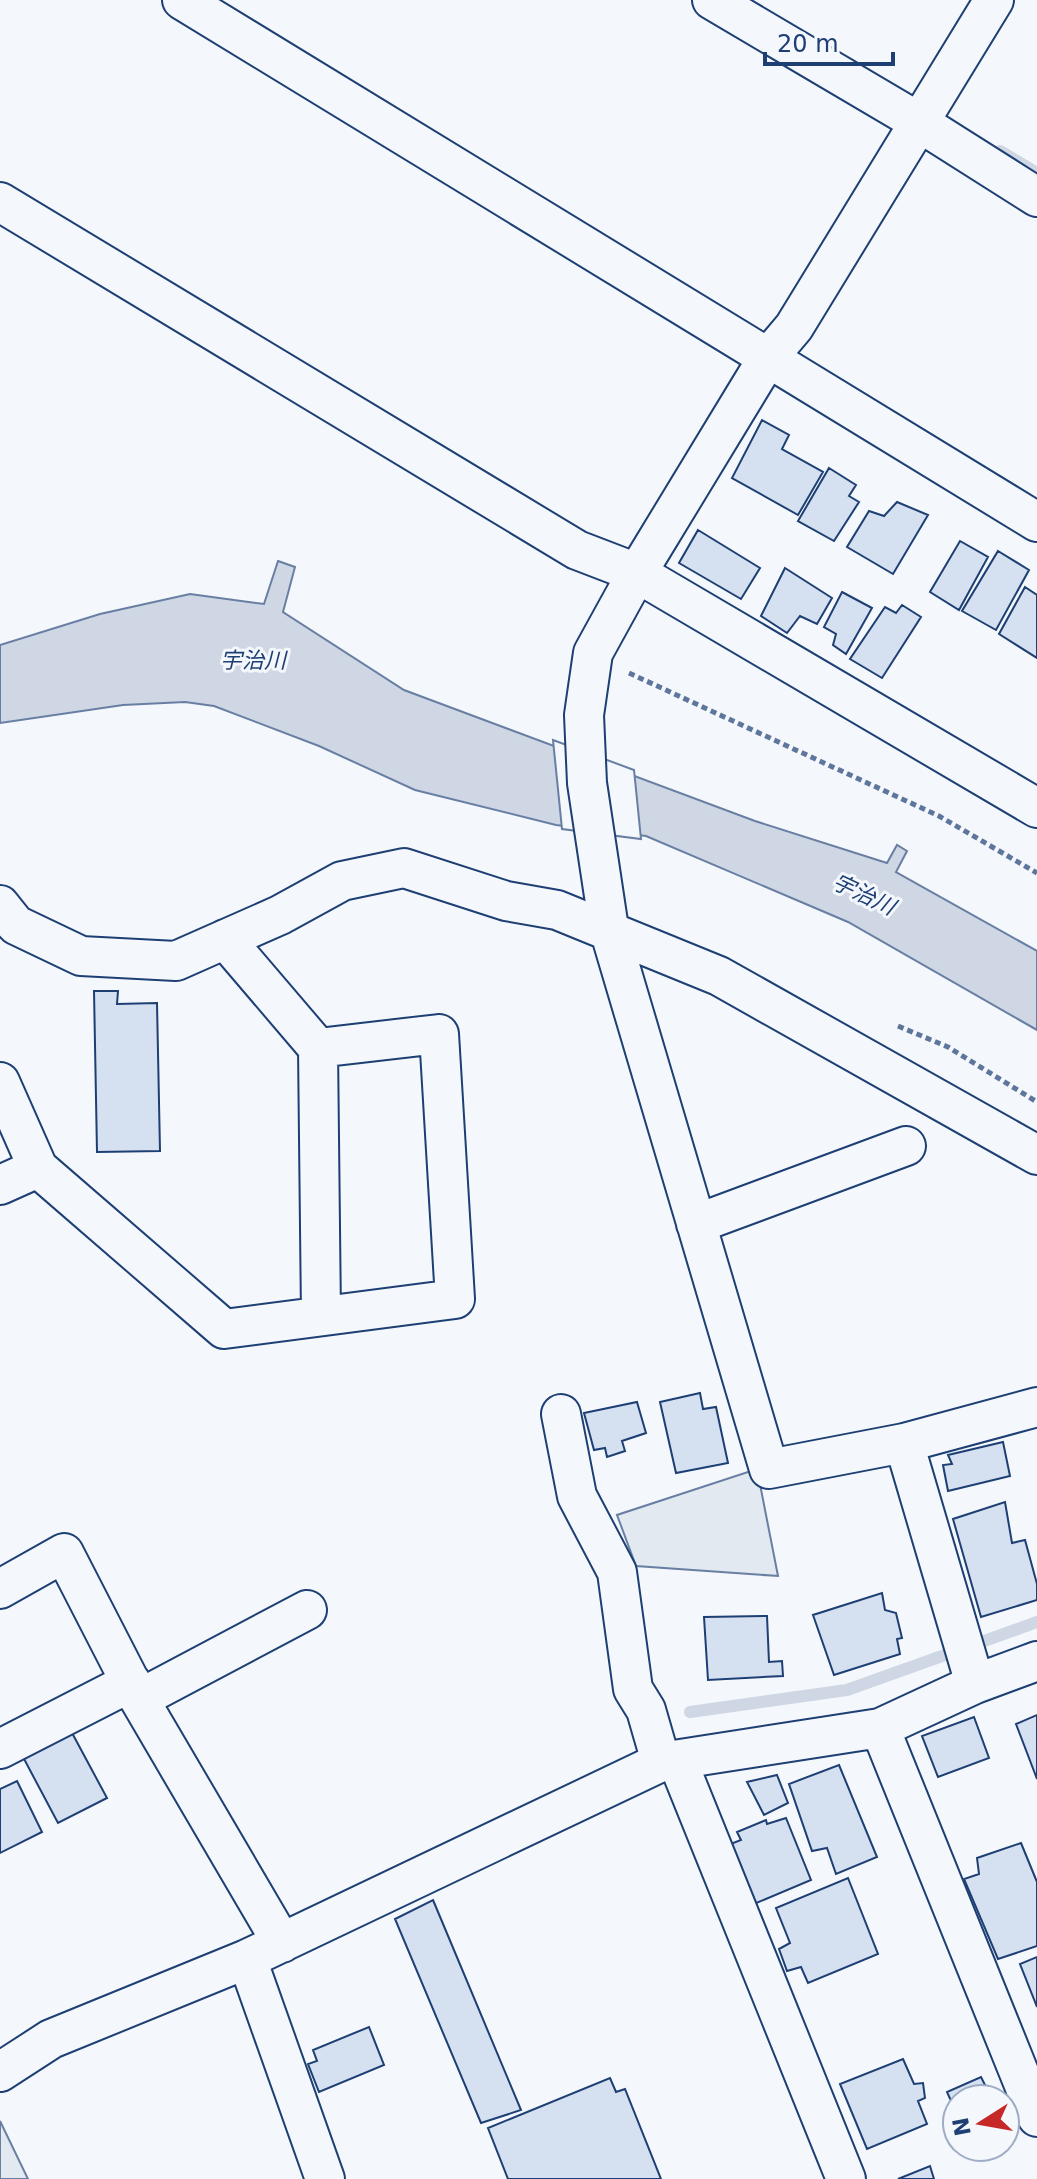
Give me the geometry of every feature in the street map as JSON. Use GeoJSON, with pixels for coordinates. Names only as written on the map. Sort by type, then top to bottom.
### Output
{"type":"FeatureCollection","features":[{"type":"Feature","properties":{"kind":"street"},"geometry":{"type":"LineString","coordinates":[[182,0],[1037,522]]}},
{"type":"Feature","properties":{"kind":"street"},"geometry":{"type":"LineString","coordinates":[[712,0],[917,121],[1037,197]]}},
{"type":"Feature","properties":{"kind":"street"},"geometry":{"type":"LineString","coordinates":[[994,0],[917,121],[794,327],[767,359],[637,573],[592,661],[584,715],[584,757],[607,910],[769,1469],[904,1443],[1037,1407]]}},
{"type":"Feature","properties":{"kind":"street"},"geometry":{"type":"LineString","coordinates":[[0,202],[577,550],[637,573],[1037,808]]}},
{"type":"Feature","properties":{"kind":"street"},"geometry":{"type":"LineString","coordinates":[[0,905],[16,925],[81,956],[176,961],[342,881],[404,868],[506,901],[557,910],[607,910],[1037,1155]]}},
{"type":"Feature","properties":{"kind":"street"},"geometry":{"type":"LineString","coordinates":[[225,939],[318,1048],[321,1316]]}},
{"type":"Feature","properties":{"kind":"street"},"geometry":{"type":"LineString","coordinates":[[0,1082],[38,1168],[224,1329],[455,1299],[439,1034],[318,1048]]}},
{"type":"Feature","properties":{"kind":"street"},"geometry":{"type":"LineString","coordinates":[[696,1224],[906,1146]]}},
{"type":"Feature","properties":{"kind":"street"},"geometry":{"type":"LineString","coordinates":[[0,1185],[38,1168]]}},
{"type":"Feature","properties":{"kind":"street"},"geometry":{"type":"LineString","coordinates":[[561,1414],[577,1496],[617,1572],[633,1689],[669,1761],[846,2179]]}},
{"type":"Feature","properties":{"kind":"street"},"geometry":{"type":"LineString","coordinates":[[904,1443],[965,1652]]}},
{"type":"Feature","properties":{"kind":"street"},"geometry":{"type":"LineString","coordinates":[[0,1589],[64,1553],[135,1690],[282,1943]]}},
{"type":"Feature","properties":{"kind":"street"},"geometry":{"type":"LineString","coordinates":[[0,1749],[307,1610]]}},
{"type":"Feature","properties":{"kind":"street"},"geometry":{"type":"LineString","coordinates":[[0,2072],[51,2039],[247,1959],[669,1761],[880,1728],[965,1652],[1037,1661]]}},
{"type":"Feature","properties":{"kind":"street"},"geometry":{"type":"LineString","coordinates":[[880,1728],[1037,2117]]}},
{"type":"Feature","properties":{"kind":"street"},"geometry":{"type":"LineString","coordinates":[[247,1959],[325,2179]]}},
{"type":"Feature","properties":{"kind":"path"},"geometry":{"type":"LineString","coordinates":[[592,661],[631,674],[939,816],[1037,873]]}},
{"type":"Feature","properties":{"kind":"shaded area"},"geometry":{"type":"Polygon","coordinates":[[[757,1469],[778,1576],[636,1566],[617,1515],[757,1469]]]}},
{"type":"Feature","properties":{"kind":"shaded area"},"geometry":{"type":"Polygon","coordinates":[[[0,2121],[28,2179],[0,2179],[0,2121]]]}},
{"type":"Feature","properties":{"kind":"water","name":"宇治川"},"geometry":{"type":"Polygon","coordinates":[[[278,561],[295,567],[283,612],[404,690],[755,821],[887,863],[897,845],[907,851],[896,872],[1037,951],[1037,1030],[848,922],[646,836],[556,825],[415,790],[319,746],[214,706],[185,702],[123,705],[0,723],[0,645],[100,614],[190,594],[264,604],[278,561]]]}},
{"type":"Feature","properties":{"kind":"pier"},"geometry":{"type":"Polygon","coordinates":[[[553,740],[634,770],[641,839],[562,829],[553,740]]]}},
{"type":"Feature","properties":{"kind":"building"},"geometry":{"type":"Polygon","coordinates":[[[762,420],[789,435],[782,449],[823,472],[798,515],[732,478],[762,420]]]}},
{"type":"Feature","properties":{"kind":"building"},"geometry":{"type":"Polygon","coordinates":[[[829,468],[856,485],[849,496],[859,502],[834,541],[798,521],[829,468]]]}},
{"type":"Feature","properties":{"kind":"building"},"geometry":{"type":"Polygon","coordinates":[[[897,502],[928,515],[893,574],[847,547],[869,511],[884,516],[897,502]]]}},
{"type":"Feature","properties":{"kind":"building"},"geometry":{"type":"Polygon","coordinates":[[[698,530],[760,568],[741,599],[679,563],[698,530]]]}},
{"type":"Feature","properties":{"kind":"building"},"geometry":{"type":"Polygon","coordinates":[[[960,541],[988,557],[959,610],[930,592],[960,541]]]}},
{"type":"Feature","properties":{"kind":"building"},"geometry":{"type":"Polygon","coordinates":[[[998,551],[1029,570],[996,630],[962,611],[998,551]]]}},
{"type":"Feature","properties":{"kind":"building"},"geometry":{"type":"Polygon","coordinates":[[[785,568],[832,598],[817,624],[800,616],[787,633],[761,616],[785,568]]]}},
{"type":"Feature","properties":{"kind":"building"},"geometry":{"type":"Polygon","coordinates":[[[1025,587],[1037,595],[1037,658],[999,634],[1025,587]]]}},
{"type":"Feature","properties":{"kind":"building"},"geometry":{"type":"Polygon","coordinates":[[[842,592],[872,608],[846,654],[833,645],[836,634],[824,627],[842,592]]]}},
{"type":"Feature","properties":{"kind":"building"},"geometry":{"type":"Polygon","coordinates":[[[902,605],[921,617],[882,678],[850,659],[885,607],[896,613],[902,605]]]}},
{"type":"Feature","properties":{"kind":"building"},"geometry":{"type":"Polygon","coordinates":[[[94,991],[118,991],[117,1004],[157,1003],[160,1151],[97,1152],[94,991]]]}},
{"type":"Feature","properties":{"kind":"building"},"geometry":{"type":"Polygon","coordinates":[[[700,1393],[703,1409],[716,1407],[728,1463],[676,1473],[660,1402],[700,1393]]]}},
{"type":"Feature","properties":{"kind":"building"},"geometry":{"type":"Polygon","coordinates":[[[637,1402],[646,1433],[622,1441],[625,1451],[607,1457],[605,1448],[594,1450],[584,1413],[637,1402]]]}},
{"type":"Feature","properties":{"kind":"building"},"geometry":{"type":"Polygon","coordinates":[[[1003,1442],[1010,1476],[948,1491],[943,1465],[952,1464],[948,1455],[1003,1442]]]}},
{"type":"Feature","properties":{"kind":"building"},"geometry":{"type":"Polygon","coordinates":[[[1005,1502],[1012,1543],[1025,1540],[1037,1584],[1037,1600],[981,1617],[953,1519],[1005,1502]]]}},
{"type":"Feature","properties":{"kind":"building"},"geometry":{"type":"Polygon","coordinates":[[[882,1593],[885,1610],[896,1613],[902,1638],[897,1639],[900,1654],[834,1675],[813,1615],[882,1593]]]}},
{"type":"Feature","properties":{"kind":"building"},"geometry":{"type":"Polygon","coordinates":[[[767,1616],[769,1662],[782,1661],[783,1676],[708,1680],[704,1617],[767,1616]]]}},
{"type":"Feature","properties":{"kind":"building"},"geometry":{"type":"Polygon","coordinates":[[[1037,1715],[1037,1779],[1016,1724],[1037,1715]]]}},
{"type":"Feature","properties":{"kind":"building"},"geometry":{"type":"Polygon","coordinates":[[[974,1717],[989,1758],[938,1777],[922,1736],[974,1717]]]}},
{"type":"Feature","properties":{"kind":"building"},"geometry":{"type":"Polygon","coordinates":[[[71,1731],[107,1798],[58,1823],[23,1757],[71,1731]]]}},
{"type":"Feature","properties":{"kind":"building"},"geometry":{"type":"Polygon","coordinates":[[[839,1765],[877,1857],[836,1874],[827,1848],[812,1851],[789,1784],[839,1765]]]}},
{"type":"Feature","properties":{"kind":"building"},"geometry":{"type":"Polygon","coordinates":[[[777,1775],[788,1803],[764,1815],[747,1782],[777,1775]]]}},
{"type":"Feature","properties":{"kind":"building"},"geometry":{"type":"Polygon","coordinates":[[[17,1781],[42,1832],[0,1853],[0,1789],[17,1781]]]}},
{"type":"Feature","properties":{"kind":"building"},"geometry":{"type":"Polygon","coordinates":[[[786,1818],[811,1880],[754,1904],[728,1845],[741,1840],[737,1832],[766,1820],[767,1824],[786,1818]]]}},
{"type":"Feature","properties":{"kind":"building"},"geometry":{"type":"Polygon","coordinates":[[[1021,1843],[1037,1882],[1037,1946],[998,1959],[964,1879],[979,1874],[977,1858],[1021,1843]]]}},
{"type":"Feature","properties":{"kind":"building"},"geometry":{"type":"Polygon","coordinates":[[[848,1878],[878,1954],[808,1983],[801,1967],[787,1971],[779,1949],[790,1943],[776,1908],[848,1878]]]}},
{"type":"Feature","properties":{"kind":"building"},"geometry":{"type":"Polygon","coordinates":[[[433,1900],[521,2110],[481,2123],[395,1919],[433,1900]]]}},
{"type":"Feature","properties":{"kind":"building"},"geometry":{"type":"Polygon","coordinates":[[[1037,1957],[1037,2007],[1020,1964],[1037,1957]]]}},
{"type":"Feature","properties":{"kind":"building"},"geometry":{"type":"Polygon","coordinates":[[[369,2027],[384,2065],[319,2092],[308,2064],[317,2061],[313,2050],[369,2027]]]}},
{"type":"Feature","properties":{"kind":"building"},"geometry":{"type":"Polygon","coordinates":[[[903,2059],[914,2084],[923,2083],[925,2098],[918,2101],[927,2124],[867,2149],[840,2084],[903,2059]]]}},
{"type":"Feature","properties":{"kind":"building"},"geometry":{"type":"Polygon","coordinates":[[[981,2077],[984,2083],[967,2083],[981,2077]]]}},
{"type":"Feature","properties":{"kind":"building"},"geometry":{"type":"Polygon","coordinates":[[[610,2078],[616,2092],[625,2089],[661,2179],[508,2179],[488,2128],[610,2078]]]}},
{"type":"Feature","properties":{"kind":"building"},"geometry":{"type":"Polygon","coordinates":[[[930,2166],[934,2179],[898,2179],[930,2166]]]}},
{"type":"Feature","properties":{"kind":"waterway"},"geometry":{"type":"LineString","coordinates":[[1000,151],[1037,173]]}},
{"type":"Feature","properties":{"kind":"waterway"},"geometry":{"type":"LineString","coordinates":[[690,1712],[847,1690],[1037,1622]]}}]}
